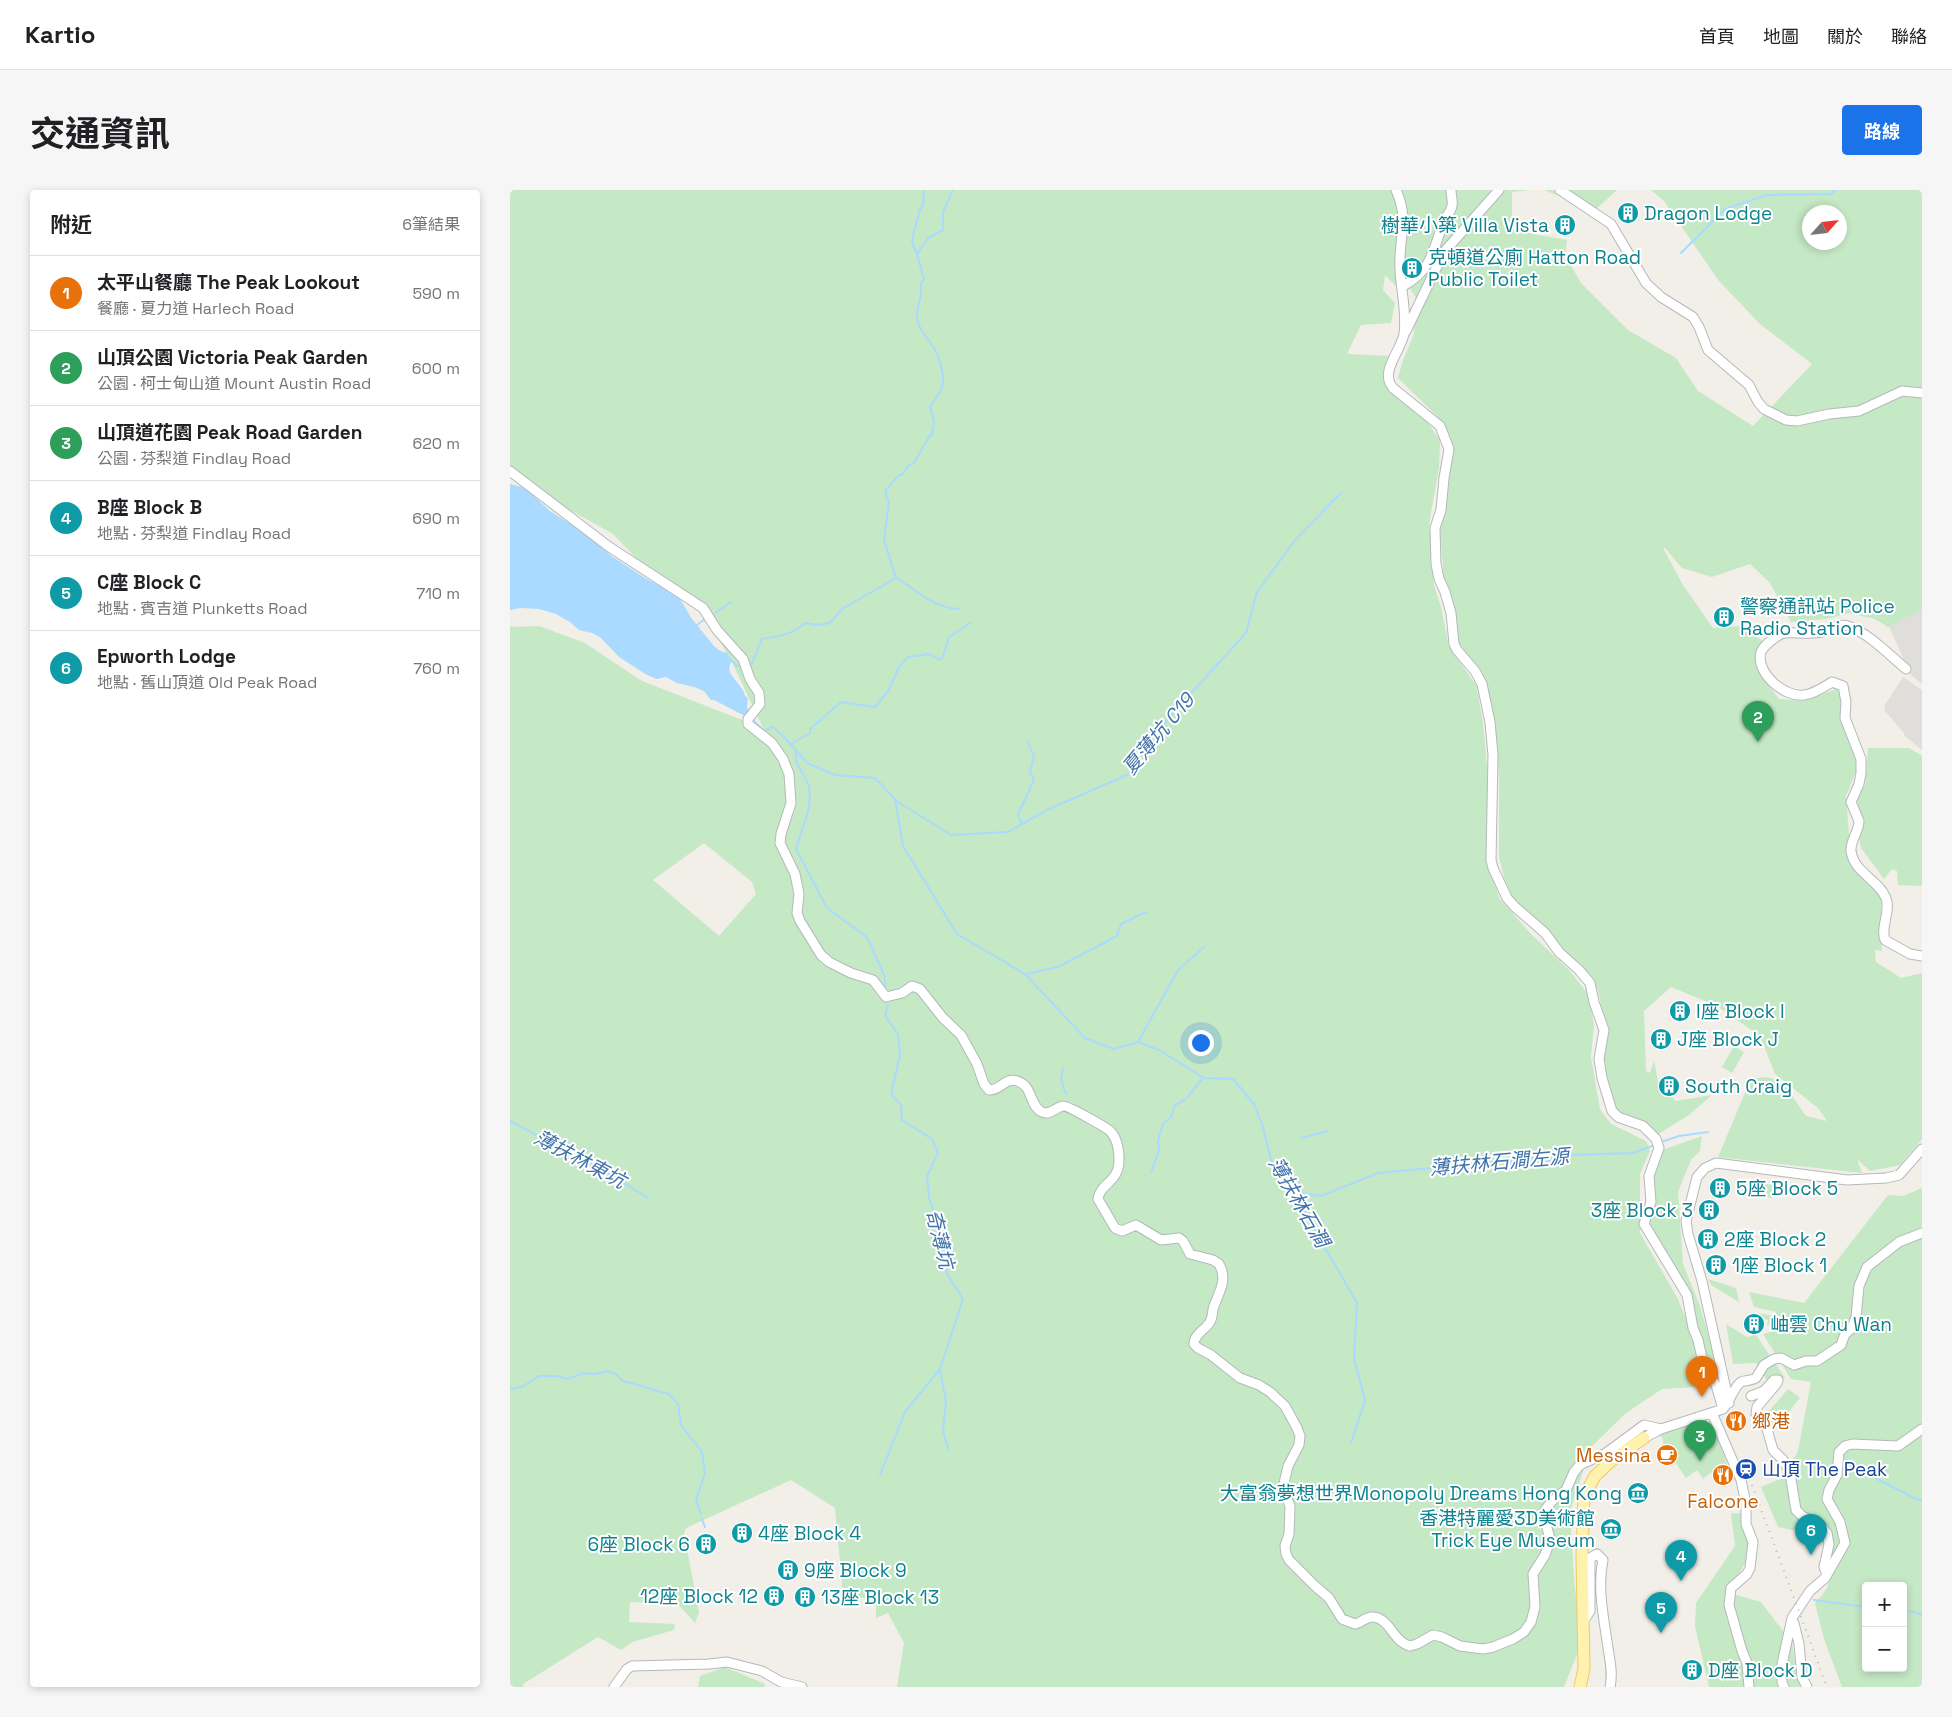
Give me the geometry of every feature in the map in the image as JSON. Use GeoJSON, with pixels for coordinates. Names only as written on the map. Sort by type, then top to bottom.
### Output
{"type":"FeatureCollection","features":[{"type":"Feature","properties":{"kind":"main road"},"geometry":{"type":"LineString","coordinates":[[1580,1687],[1584,1668],[1582,1557],[1584,1496],[1595,1476],[1610,1461],[1644,1438]]}},
{"type":"Feature","properties":{"kind":"street"},"geometry":{"type":"LineString","coordinates":[[1396,190],[1401,202],[1404,222],[1400,265],[1405,307],[1404,336]]}},
{"type":"Feature","properties":{"kind":"street"},"geometry":{"type":"LineString","coordinates":[[1403,286],[1417,278],[1427,265],[1436,245],[1444,219],[1452,206],[1451,190]]}},
{"type":"Feature","properties":{"kind":"street"},"geometry":{"type":"LineString","coordinates":[[1499,190],[1444,252],[1391,367],[1390,384],[1439,425],[1449,449],[1441,510],[1435,528],[1436,564],[1439,579],[1451,613],[1454,644],[1475,671],[1482,684],[1490,722],[1493,755],[1492,868],[1515,907],[1545,933],[1559,952],[1589,982],[1604,1032],[1599,1059],[1610,1108],[1616,1116],[1641,1125],[1653,1136],[1659,1148],[1649,1176],[1651,1202],[1644,1224],[1687,1295],[1693,1328],[1698,1340],[1704,1368],[1726,1406]]}},
{"type":"Feature","properties":{"kind":"street"},"geometry":{"type":"LineString","coordinates":[[1560,190],[1611,224],[1646,283],[1661,297],[1692,316],[1699,327],[1708,350],[1748,385],[1764,409],[1786,420],[1795,421],[1829,414],[1859,411],[1902,391],[1922,393]]}},
{"type":"Feature","properties":{"kind":"street"},"geometry":{"type":"LineString","coordinates":[[510,472],[608,546],[698,604],[708,613],[717,630],[747,667],[750,679],[759,693],[760,702],[748,719],[748,724],[772,744],[787,768],[790,803],[780,843],[795,874],[798,894],[798,918],[822,955],[829,962],[851,973],[874,980],[886,997],[902,992],[912,986],[920,989],[943,1018],[961,1035],[977,1064],[984,1084],[989,1090],[996,1090],[1008,1081],[1018,1081],[1028,1088],[1036,1105],[1042,1112],[1048,1113],[1060,1106],[1069,1106],[1109,1130],[1114,1137],[1117,1148],[1118,1169],[1115,1177],[1100,1192],[1098,1199],[1114,1228],[1120,1231],[1136,1225],[1161,1240],[1179,1238],[1183,1241],[1190,1254],[1213,1260],[1220,1264],[1222,1277],[1220,1295],[1213,1307],[1210,1323],[1196,1336],[1194,1344],[1212,1355],[1240,1378],[1259,1385],[1279,1400],[1297,1428],[1300,1436],[1299,1442],[1288,1466],[1284,1483],[1284,1492],[1290,1506],[1290,1530],[1285,1546],[1286,1554],[1289,1560],[1329,1598],[1343,1620],[1357,1624],[1369,1617],[1376,1617],[1386,1624],[1399,1641],[1410,1646],[1417,1644],[1428,1636],[1435,1635],[1460,1646],[1483,1648],[1493,1647],[1520,1635],[1529,1626],[1534,1611],[1536,1596],[1533,1576],[1548,1546],[1549,1535],[1544,1517],[1547,1508],[1564,1492],[1574,1472],[1582,1464],[1606,1453],[1644,1425],[1661,1430]]}},
{"type":"Feature","properties":{"kind":"street"},"geometry":{"type":"LineString","coordinates":[[1906,669],[1860,631],[1845,625],[1836,626],[1821,633],[1783,633],[1767,644],[1761,652],[1760,660],[1762,669],[1776,686],[1794,694],[1804,696],[1832,682],[1844,686],[1845,718],[1861,758],[1859,784],[1851,802],[1859,821],[1851,842],[1853,858],[1858,867],[1878,885],[1886,897],[1887,913],[1883,932],[1885,940],[1910,954],[1922,956]]}},
{"type":"Feature","properties":{"kind":"street"},"geometry":{"type":"LineString","coordinates":[[1726,1406],[1702,1281],[1686,1221],[1700,1172],[1716,1164],[1847,1180],[1894,1177],[1904,1169],[1922,1148]]}},
{"type":"Feature","properties":{"kind":"street"},"geometry":{"type":"LineString","coordinates":[[1644,1438],[1726,1406],[1738,1384],[1756,1378],[1767,1362],[1779,1358],[1796,1365],[1806,1361],[1816,1361],[1841,1345],[1845,1334],[1852,1328],[1856,1317],[1859,1286],[1866,1268],[1886,1250],[1900,1241],[1922,1233]]}},
{"type":"Feature","properties":{"kind":"street"},"geometry":{"type":"LineString","coordinates":[[1751,1396],[1763,1392],[1774,1380],[1778,1380],[1777,1384],[1756,1408],[1756,1414],[1766,1428],[1773,1450],[1783,1460],[1790,1473],[1796,1510],[1802,1516],[1821,1525],[1828,1535],[1829,1544],[1824,1567],[1827,1575]]}},
{"type":"Feature","properties":{"kind":"street"},"geometry":{"type":"LineString","coordinates":[[1712,1413],[1741,1480],[1746,1504],[1746,1524],[1753,1542],[1751,1566],[1746,1574],[1732,1586],[1729,1605],[1747,1663],[1749,1687]]}},
{"type":"Feature","properties":{"kind":"street"},"geometry":{"type":"LineString","coordinates":[[1784,1687],[1782,1682],[1782,1664],[1792,1618],[1810,1591],[1827,1575],[1845,1542],[1838,1517],[1827,1498],[1836,1475],[1840,1450],[1852,1444],[1899,1445],[1922,1429]]}},
{"type":"Feature","properties":{"kind":"street"},"geometry":{"type":"LineString","coordinates":[[1583,1622],[1590,1611],[1590,1561],[1592,1556],[1600,1555],[1603,1560],[1601,1565],[1602,1601],[1611,1672],[1610,1687]]}},
{"type":"Feature","properties":{"kind":"street"},"geometry":{"type":"LineString","coordinates":[[1792,1618],[1799,1644],[1802,1677],[1807,1687]]}},
{"type":"Feature","properties":{"kind":"street"},"geometry":{"type":"LineString","coordinates":[[614,1687],[631,1666],[727,1662],[762,1671],[781,1682],[802,1687]]}},
{"type":"Feature","properties":{"kind":"shaded area"},"geometry":{"type":"Polygon","coordinates":[[[1922,605],[1922,684],[1905,670],[1907,667],[1888,624],[1922,605]]]}},
{"type":"Feature","properties":{"kind":"shaded area"},"geometry":{"type":"Polygon","coordinates":[[[1903,677],[1922,690],[1922,750],[1904,735],[1884,710],[1885,705],[1903,677]]]}},
{"type":"Feature","properties":{"kind":"green space"},"geometry":{"type":"Polygon","coordinates":[[[510,190],[1532,190],[1512,192],[1512,230],[1567,240],[1565,255],[1581,283],[1628,330],[1676,358],[1698,391],[1753,426],[1812,364],[1760,324],[1719,281],[1664,201],[1651,190],[1922,190],[1922,609],[1888,627],[1875,619],[1849,613],[1826,619],[1791,622],[1770,583],[1750,564],[1712,577],[1682,568],[1663,548],[1683,585],[1713,628],[1741,626],[1764,642],[1757,664],[1761,675],[1779,699],[1803,701],[1839,688],[1844,729],[1859,764],[1846,796],[1851,861],[1881,894],[1882,951],[1875,950],[1876,962],[1901,978],[1922,973],[1922,1139],[1900,1165],[1870,1171],[1857,1159],[1862,1173],[1718,1157],[1750,1081],[1769,1078],[1777,1081],[1790,1092],[1806,1116],[1827,1121],[1818,1108],[1775,1074],[1760,1036],[1717,1006],[1671,987],[1644,1011],[1646,1071],[1650,1073],[1654,1061],[1658,1082],[1676,1101],[1712,1095],[1689,1115],[1655,1136],[1618,1115],[1610,1104],[1602,1056],[1605,1024],[1598,990],[1577,963],[1538,926],[1508,892],[1499,857],[1499,776],[1494,721],[1486,681],[1459,643],[1451,604],[1444,583],[1440,524],[1450,469],[1451,437],[1437,416],[1398,378],[1414,334],[1413,320],[1420,304],[1410,289],[1403,293],[1385,275],[1383,290],[1395,303],[1391,323],[1361,325],[1347,354],[1392,356],[1385,381],[1428,423],[1440,440],[1439,468],[1429,524],[1434,585],[1441,607],[1449,647],[1476,685],[1483,722],[1488,777],[1488,859],[1499,898],[1531,934],[1569,970],[1588,994],[1594,1025],[1591,1057],[1600,1109],[1611,1124],[1646,1141],[1650,1151],[1640,1174],[1640,1233],[1678,1299],[1712,1386],[1662,1389],[1626,1413],[1591,1447],[1570,1512],[1581,1644],[1564,1687],[897,1687],[904,1643],[888,1613],[876,1618],[876,1599],[843,1596],[835,1508],[791,1480],[686,1528],[684,1534],[699,1612],[695,1623],[678,1604],[630,1602],[629,1622],[675,1624],[674,1630],[632,1642],[621,1650],[598,1637],[523,1684],[523,1687],[510,1687],[510,627],[539,626],[585,643],[642,681],[763,728],[731,660],[702,612],[659,582],[613,534],[561,505],[510,473],[510,190]],[[704,843],[653,880],[719,936],[756,894],[752,882],[704,843]]]}},
{"type":"Feature","properties":{"kind":"green space"},"geometry":{"type":"Polygon","coordinates":[[[1544,190],[1617,190],[1595,210],[1544,190]]]}},
{"type":"Feature","properties":{"kind":"green space"},"geometry":{"type":"Polygon","coordinates":[[[1868,748],[1909,748],[1922,756],[1922,886],[1898,885],[1897,871],[1892,869],[1884,879],[1861,848],[1859,838],[1864,820],[1856,799],[1865,785],[1868,748]]]}},
{"type":"Feature","properties":{"kind":"green space"},"geometry":{"type":"Polygon","coordinates":[[[1734,1046],[1744,1052],[1732,1073],[1722,1067],[1734,1046]]]}},
{"type":"Feature","properties":{"kind":"green space"},"geometry":{"type":"Polygon","coordinates":[[[1702,1136],[1700,1151],[1691,1160],[1678,1192],[1683,1264],[1700,1306],[1720,1377],[1707,1356],[1685,1296],[1648,1231],[1648,1176],[1660,1151],[1702,1136]]]}},
{"type":"Feature","properties":{"kind":"green space"},"geometry":{"type":"Polygon","coordinates":[[[1748,1182],[1774,1185],[1772,1198],[1746,1194],[1748,1182]]]}},
{"type":"Feature","properties":{"kind":"green space"},"geometry":{"type":"Polygon","coordinates":[[[1922,1188],[1922,1687],[1842,1687],[1824,1639],[1815,1603],[1830,1581],[1830,1538],[1778,1527],[1761,1487],[1783,1478],[1798,1451],[1811,1382],[1791,1379],[1763,1334],[1774,1331],[1775,1324],[1767,1325],[1768,1320],[1754,1315],[1757,1313],[1775,1316],[1776,1312],[1754,1307],[1749,1292],[1804,1303],[1888,1195],[1903,1196],[1922,1188]]]}},
{"type":"Feature","properties":{"kind":"green space"},"geometry":{"type":"Polygon","coordinates":[[[1708,1279],[1736,1288],[1739,1302],[1711,1285],[1708,1279]]]}},
{"type":"Feature","properties":{"kind":"green space"},"geometry":{"type":"Polygon","coordinates":[[[1726,1324],[1747,1337],[1756,1335],[1785,1378],[1766,1379],[1756,1363],[1733,1364],[1726,1324]]]}},
{"type":"Feature","properties":{"kind":"green space"},"geometry":{"type":"Polygon","coordinates":[[[1788,1389],[1800,1398],[1772,1432],[1764,1417],[1788,1389]]]}},
{"type":"Feature","properties":{"kind":"green space"},"geometry":{"type":"Polygon","coordinates":[[[1703,1418],[1713,1425],[1727,1464],[1733,1466],[1745,1508],[1739,1507],[1740,1496],[1737,1485],[1733,1474],[1726,1465],[1715,1473],[1713,1471],[1703,1479],[1697,1470],[1686,1478],[1671,1456],[1678,1450],[1676,1448],[1665,1448],[1662,1437],[1658,1436],[1657,1433],[1703,1418]]]}},
{"type":"Feature","properties":{"kind":"green space"},"geometry":{"type":"Polygon","coordinates":[[[1731,1513],[1749,1514],[1755,1544],[1729,1593],[1761,1602],[1792,1643],[1798,1681],[1801,1687],[1709,1687],[1695,1626],[1696,1603],[1735,1546],[1731,1513]]]}},
{"type":"Feature","properties":{"kind":"green space"},"geometry":{"type":"Polygon","coordinates":[[[725,1667],[765,1684],[764,1687],[698,1687],[700,1676],[725,1667]]]}},
{"type":"Feature","properties":{"kind":"water"},"geometry":{"type":"Polygon","coordinates":[[[510,484],[525,488],[550,511],[586,534],[610,555],[680,599],[692,619],[714,646],[720,651],[727,653],[732,661],[730,666],[731,674],[748,698],[749,714],[747,717],[711,700],[704,691],[677,683],[666,677],[657,679],[647,675],[619,657],[601,638],[592,633],[579,630],[556,614],[539,609],[521,608],[510,610],[510,484]]]}},
{"type":"Feature","properties":{"kind":"waterway"},"geometry":{"type":"LineString","coordinates":[[917,254],[912,243],[920,209],[923,206],[924,190]]}},
{"type":"Feature","properties":{"kind":"waterway"},"geometry":{"type":"LineString","coordinates":[[748,667],[752,663],[762,639],[790,633],[805,623],[818,625],[830,623],[842,609],[896,578],[884,540],[889,502],[886,490],[898,476],[903,474],[908,466],[914,463],[932,434],[934,422],[930,406],[943,385],[942,368],[932,345],[918,322],[917,314],[921,284],[924,279],[917,254],[928,238],[943,230],[943,212],[953,190]]}},
{"type":"Feature","properties":{"kind":"waterway"},"geometry":{"type":"LineString","coordinates":[[1681,253],[1725,209],[1767,195],[1831,194],[1836,190]]}},
{"type":"Feature","properties":{"kind":"waterway","name":"夏薄坑 C19"},"geometry":{"type":"LineString","coordinates":[[895,800],[951,835],[1008,832],[1047,810],[1129,774],[1146,743],[1246,633],[1257,592],[1296,539],[1341,493]]}},
{"type":"Feature","properties":{"kind":"waterway"},"geometry":{"type":"LineString","coordinates":[[897,578],[933,602],[959,609]]}},
{"type":"Feature","properties":{"kind":"waterway"},"geometry":{"type":"LineString","coordinates":[[715,613],[731,602]]}},
{"type":"Feature","properties":{"kind":"waterway"},"geometry":{"type":"LineString","coordinates":[[697,625],[705,619]]}},
{"type":"Feature","properties":{"kind":"waterway"},"geometry":{"type":"LineString","coordinates":[[791,744],[810,733],[810,729],[841,702],[875,707],[889,690],[899,667],[908,657],[929,654],[942,659],[949,637],[970,623]]}},
{"type":"Feature","properties":{"kind":"waterway"},"geometry":{"type":"LineString","coordinates":[[732,661],[737,666],[744,667]]}},
{"type":"Feature","properties":{"kind":"waterway","name":"薄扶林石澗"},"geometry":{"type":"LineString","coordinates":[[752,719],[764,731],[773,727],[807,763],[835,775],[875,778],[895,799],[903,846],[957,934],[1025,974],[1085,1038],[1114,1049],[1138,1042],[1159,1050],[1204,1078],[1233,1079],[1254,1104],[1262,1124],[1272,1163],[1293,1192],[1357,1303],[1354,1359],[1365,1400],[1351,1443]]}},
{"type":"Feature","properties":{"kind":"waterway"},"geometry":{"type":"LineString","coordinates":[[1022,825],[1018,815],[1034,780],[1030,771],[1034,757],[1028,742]]}},
{"type":"Feature","properties":{"kind":"waterway"},"geometry":{"type":"LineString","coordinates":[[796,751],[796,761],[807,782],[810,795],[808,810],[796,849],[827,908],[867,937],[885,977],[885,989]]}},
{"type":"Feature","properties":{"kind":"waterway"},"geometry":{"type":"LineString","coordinates":[[1026,974],[1058,967],[1117,936],[1121,924],[1146,912]]}},
{"type":"Feature","properties":{"kind":"waterway"},"geometry":{"type":"LineString","coordinates":[[1138,1042],[1178,970],[1204,947]]}},
{"type":"Feature","properties":{"kind":"waterway","name":"奇薄坑"},"geometry":{"type":"LineString","coordinates":[[880,1475],[905,1412],[940,1369],[963,1299],[947,1274],[943,1238],[929,1198],[927,1176],[938,1153],[932,1139],[902,1120],[901,1105],[891,1094],[900,1055],[898,1034],[885,1016],[888,1005]]}},
{"type":"Feature","properties":{"kind":"waterway"},"geometry":{"type":"LineString","coordinates":[[1063,1068],[1061,1080],[1066,1094]]}},
{"type":"Feature","properties":{"kind":"waterway"},"geometry":{"type":"LineString","coordinates":[[1151,1172],[1159,1151],[1158,1141],[1163,1124],[1171,1117],[1175,1105],[1186,1099],[1203,1078]]}},
{"type":"Feature","properties":{"kind":"waterway","name":"薄扶林東坑"},"geometry":{"type":"LineString","coordinates":[[510,1121],[559,1147],[571,1156],[599,1165],[609,1174],[616,1176],[622,1182],[648,1198]]}},
{"type":"Feature","properties":{"kind":"waterway"},"geometry":{"type":"LineString","coordinates":[[1302,1138],[1328,1131]]}},
{"type":"Feature","properties":{"kind":"waterway","name":"薄扶林石澗左源"},"geometry":{"type":"LineString","coordinates":[[1661,1142],[1679,1136],[1708,1132]]}},
{"type":"Feature","properties":{"kind":"waterway","name":"薄扶林石澗左源"},"geometry":{"type":"LineString","coordinates":[[1294,1192],[1321,1196],[1378,1173],[1570,1155],[1633,1153],[1655,1145]]}},
{"type":"Feature","properties":{"kind":"waterway"},"geometry":{"type":"LineString","coordinates":[[1507,1161],[1513,1164],[1532,1166],[1557,1157]]}},
{"type":"Feature","properties":{"kind":"waterway"},"geometry":{"type":"LineString","coordinates":[[510,1389],[522,1387],[539,1376],[556,1376],[568,1379],[584,1373],[595,1374],[608,1371],[616,1374],[623,1381],[669,1394],[678,1404],[681,1425],[702,1452],[705,1473],[696,1500],[701,1514]]}},
{"type":"Feature","properties":{"kind":"waterway"},"geometry":{"type":"LineString","coordinates":[[940,1371],[946,1401],[943,1430],[948,1449]]}},
{"type":"Feature","properties":{"kind":"waterway"},"geometry":{"type":"LineString","coordinates":[[1861,1467],[1879,1480],[1918,1500],[1922,1500]]}},
{"type":"Feature","properties":{"kind":"waterway"},"geometry":{"type":"LineString","coordinates":[[702,1519],[705,1527]]}},
{"type":"Feature","properties":{"kind":"waterway"},"geometry":{"type":"LineString","coordinates":[[1814,1600],[1862,1606]]}},
{"type":"Feature","properties":{"kind":"waterway"},"geometry":{"type":"LineString","coordinates":[[1907,1611],[1922,1615]]}},
{"type":"Feature","properties":{"kind":"railway"},"geometry":{"type":"LineString","coordinates":[[1752,1485],[1827,1687]]}},
{"type":"Feature","properties":{"kind":"place","name":"Dragon Lodge"},"geometry":{"type":"Point","coordinates":[1628,213]}},
{"type":"Feature","properties":{"kind":"place","name":"樹華小築 Villa Vista"},"geometry":{"type":"Point","coordinates":[1565,225]}},
{"type":"Feature","properties":{"kind":"place","name":"克頓道公廁 Hatton Road Public Toilet"},"geometry":{"type":"Point","coordinates":[1412,268]}},
{"type":"Feature","properties":{"kind":"place","name":"警察通訊站 Police Radio Station"},"geometry":{"type":"Point","coordinates":[1724,617]}},
{"type":"Feature","properties":{"kind":"place","name":"山頂公園 Victoria Peak Garden"},"geometry":{"type":"Point","coordinates":[1758,742]}},
{"type":"Feature","properties":{"kind":"place","name":"I座 Block I"},"geometry":{"type":"Point","coordinates":[1680,1011]}},
{"type":"Feature","properties":{"kind":"place","name":"J座 Block J"},"geometry":{"type":"Point","coordinates":[1661,1039]}},
{"type":"Feature","properties":{"kind":"place","name":"South Craig"},"geometry":{"type":"Point","coordinates":[1669,1086]}},
{"type":"Feature","properties":{"kind":"place","name":"5座 Block 5"},"geometry":{"type":"Point","coordinates":[1720,1188]}},
{"type":"Feature","properties":{"kind":"place","name":"3座 Block 3"},"geometry":{"type":"Point","coordinates":[1709,1210]}},
{"type":"Feature","properties":{"kind":"place","name":"2座 Block 2"},"geometry":{"type":"Point","coordinates":[1708,1239]}},
{"type":"Feature","properties":{"kind":"place","name":"1座 Block 1"},"geometry":{"type":"Point","coordinates":[1716,1265]}},
{"type":"Feature","properties":{"kind":"place","name":"岫雲 Chu Wan"},"geometry":{"type":"Point","coordinates":[1754,1324]}},
{"type":"Feature","properties":{"kind":"place","name":"太平山餐廳 The Peak Lookout"},"geometry":{"type":"Point","coordinates":[1702,1397]}},
{"type":"Feature","properties":{"kind":"place","name":"鄉港"},"geometry":{"type":"Point","coordinates":[1736,1421]}},
{"type":"Feature","properties":{"kind":"place","name":"Messina"},"geometry":{"type":"Point","coordinates":[1667,1455]}},
{"type":"Feature","properties":{"kind":"place","name":"山頂道花園 Peak Road Garden"},"geometry":{"type":"Point","coordinates":[1700,1461]}},
{"type":"Feature","properties":{"kind":"place","name":"山頂 The Peak"},"geometry":{"type":"Point","coordinates":[1746,1469]}},
{"type":"Feature","properties":{"kind":"place","name":"Falcone"},"geometry":{"type":"Point","coordinates":[1723,1475]}},
{"type":"Feature","properties":{"kind":"place","name":"大富翁夢想世界Monopoly Dreams Hong Kong"},"geometry":{"type":"Point","coordinates":[1638,1493]}},
{"type":"Feature","properties":{"kind":"place","name":"香港特麗愛3D美術館 Trick Eye Museum"},"geometry":{"type":"Point","coordinates":[1611,1529]}},
{"type":"Feature","properties":{"kind":"place","name":"4座 Block 4"},"geometry":{"type":"Point","coordinates":[742,1533]}},
{"type":"Feature","properties":{"kind":"place","name":"6座 Block 6"},"geometry":{"type":"Point","coordinates":[706,1544]}},
{"type":"Feature","properties":{"kind":"place","name":"Epworth Lodge"},"geometry":{"type":"Point","coordinates":[1811,1555]}},
{"type":"Feature","properties":{"kind":"place","name":"9座 Block 9"},"geometry":{"type":"Point","coordinates":[788,1570]}},
{"type":"Feature","properties":{"kind":"place","name":"B座 Block B"},"geometry":{"type":"Point","coordinates":[1681,1581]}},
{"type":"Feature","properties":{"kind":"place","name":"12座 Block 12"},"geometry":{"type":"Point","coordinates":[774,1596]}},
{"type":"Feature","properties":{"kind":"place","name":"13座 Block 13"},"geometry":{"type":"Point","coordinates":[805,1597]}},
{"type":"Feature","properties":{"kind":"place","name":"C座 Block C"},"geometry":{"type":"Point","coordinates":[1661,1633]}},
{"type":"Feature","properties":{"kind":"place","name":"D座 Block D"},"geometry":{"type":"Point","coordinates":[1692,1670]}}]}
